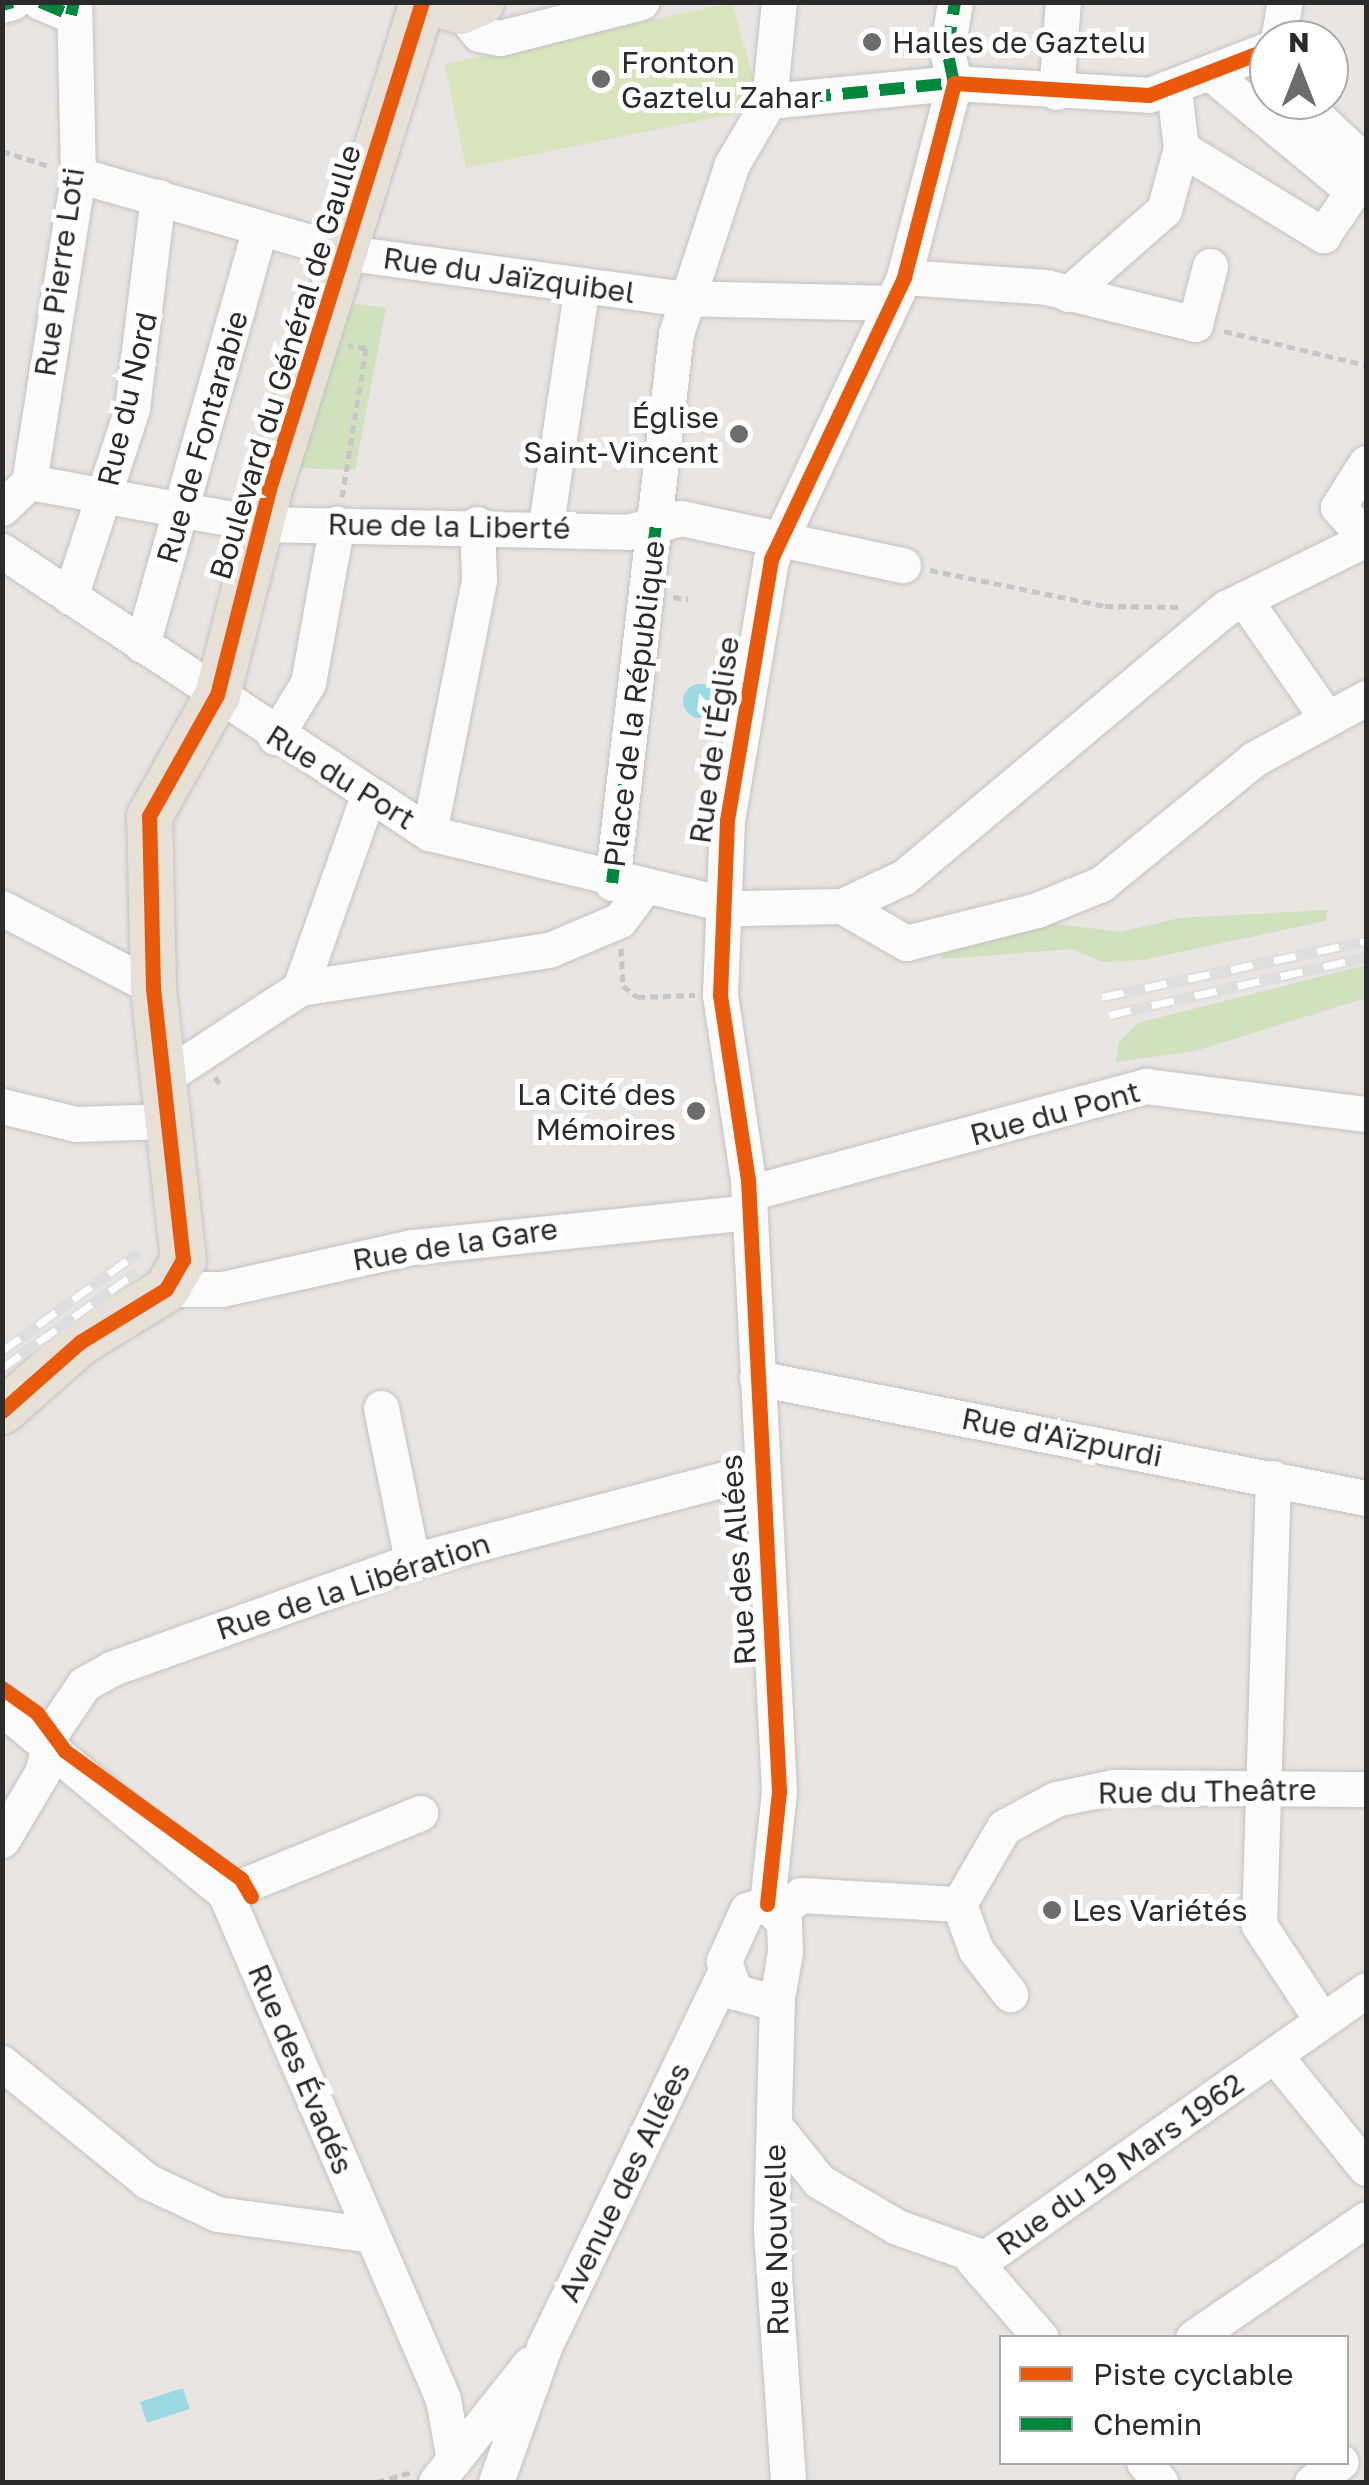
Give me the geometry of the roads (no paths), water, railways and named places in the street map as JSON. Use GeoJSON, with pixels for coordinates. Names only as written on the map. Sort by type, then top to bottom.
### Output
{"type":"FeatureCollection","features":[{"type":"Feature","properties":{"kind":"main road","name":"Boulevard du Général de Gaulle"},"geometry":{"type":"LineString","coordinates":[[166,1290],[183,1260],[154,988],[149,816],[217,695],[260,524],[349,253],[411,46],[449,6]]}},
{"type":"Feature","properties":{"kind":"main road"},"geometry":{"type":"LineString","coordinates":[[2,1411],[80,1342],[166,1290]]}},
{"type":"Feature","properties":{"kind":"street"},"geometry":{"type":"LineString","coordinates":[[2,5],[13,2]]}},
{"type":"Feature","properties":{"kind":"street"},"geometry":{"type":"LineString","coordinates":[[449,6],[479,34],[500,38],[641,2]]}},
{"type":"Feature","properties":{"kind":"street"},"geometry":{"type":"LineString","coordinates":[[778,2],[769,101],[954,83],[1056,92],[1174,90],[1249,61]]}},
{"type":"Feature","properties":{"kind":"street","name":"Rue de l'Église"},"geometry":{"type":"LineString","coordinates":[[748,1202],[720,995],[727,820],[777,540],[898,290],[954,83],[947,51],[955,2]]}},
{"type":"Feature","properties":{"kind":"street"},"geometry":{"type":"LineString","coordinates":[[1056,92],[1063,2]]}},
{"type":"Feature","properties":{"kind":"street","name":"Rue Pierre Loti"},"geometry":{"type":"LineString","coordinates":[[29,482],[78,175],[61,7]]}},
{"type":"Feature","properties":{"kind":"street"},"geometry":{"type":"LineString","coordinates":[[1181,148],[1323,235],[1352,191],[1214,76]]}},
{"type":"Feature","properties":{"kind":"street"},"geometry":{"type":"LineString","coordinates":[[1068,294],[1153,228],[1181,148],[1174,90]]}},
{"type":"Feature","properties":{"kind":"street","name":"Place de la République"},"geometry":{"type":"LineString","coordinates":[[627,886],[665,401],[676,334],[695,299],[732,164],[769,101]]}},
{"type":"Feature","properties":{"kind":"street"},"geometry":{"type":"LineString","coordinates":[[1320,120],[1366,163]]}},
{"type":"Feature","properties":{"kind":"street","name":"Rue du Jaïzquibel"},"geometry":{"type":"LineString","coordinates":[[78,175],[349,253],[695,299],[898,290],[1068,294],[1195,324],[1210,266]]}},
{"type":"Feature","properties":{"kind":"street","name":"Rue du Nord"},"geometry":{"type":"LineString","coordinates":[[70,597],[132,408],[158,196]]}},
{"type":"Feature","properties":{"kind":"street","name":"Rue de Fontarabie"},"geometry":{"type":"LineString","coordinates":[[142,645],[183,513],[260,228]]}},
{"type":"Feature","properties":{"kind":"street"},"geometry":{"type":"LineString","coordinates":[[546,524],[582,286]]}},
{"type":"Feature","properties":{"kind":"street"},"geometry":{"type":"LineString","coordinates":[[842,906],[904,877],[1235,604],[1366,539],[1338,507],[1366,464]]}},
{"type":"Feature","properties":{"kind":"street"},"geometry":{"type":"LineString","coordinates":[[2,508],[29,482]]}},
{"type":"Feature","properties":{"kind":"street","name":"Rue de la Liberté"},"geometry":{"type":"LineString","coordinates":[[29,482],[260,524],[546,524],[627,532],[680,518],[903,565]]}},
{"type":"Feature","properties":{"kind":"street"},"geometry":{"type":"LineString","coordinates":[[275,737],[308,683],[337,524]]}},
{"type":"Feature","properties":{"kind":"street"},"geometry":{"type":"LineString","coordinates":[[429,833],[479,580],[477,524]]}},
{"type":"Feature","properties":{"kind":"street","name":"Rue du Port"},"geometry":{"type":"LineString","coordinates":[[2,551],[275,737],[429,833],[627,886],[723,906],[842,906]]}},
{"type":"Feature","properties":{"kind":"street"},"geometry":{"type":"LineString","coordinates":[[1235,604],[1324,714]]}},
{"type":"Feature","properties":{"kind":"street"},"geometry":{"type":"LineString","coordinates":[[842,906],[906,943],[1037,910],[1101,884],[1254,759],[1324,714],[1366,698]]}},
{"type":"Feature","properties":{"kind":"street"},"geometry":{"type":"LineString","coordinates":[[2,1106],[76,1124],[166,1099],[300,988],[368,796]]}},
{"type":"Feature","properties":{"kind":"street"},"geometry":{"type":"LineString","coordinates":[[300,988],[548,950],[620,920],[627,886]]}},
{"type":"Feature","properties":{"kind":"street"},"geometry":{"type":"LineString","coordinates":[[2,908],[154,988]]}},
{"type":"Feature","properties":{"kind":"street","name":"Rue du Pont"},"geometry":{"type":"LineString","coordinates":[[748,1202],[1146,1086],[1366,1114]]}},
{"type":"Feature","properties":{"kind":"street","name":"Rue de la Gare"},"geometry":{"type":"LineString","coordinates":[[166,1290],[222,1290],[412,1247],[748,1202]]}},
{"type":"Feature","properties":{"kind":"street","name":"Rue des Allées"},"geometry":{"type":"LineString","coordinates":[[748,1202],[758,1470],[779,1792],[777,1998]]}},
{"type":"Feature","properties":{"kind":"street","name":"Rue d'Aïzpurdi"},"geometry":{"type":"LineString","coordinates":[[757,1378],[1366,1498]]}},
{"type":"Feature","properties":{"kind":"street"},"geometry":{"type":"LineString","coordinates":[[381,1408],[412,1561]]}},
{"type":"Feature","properties":{"kind":"street","name":"Rue de la Libération"},"geometry":{"type":"LineString","coordinates":[[2,1840],[84,1684],[113,1668],[412,1561],[758,1470]]}},
{"type":"Feature","properties":{"kind":"street"},"geometry":{"type":"LineString","coordinates":[[1272,1478],[1259,1789],[1259,1925],[1321,2019]]}},
{"type":"Feature","properties":{"kind":"street"},"geometry":{"type":"LineString","coordinates":[[2,1708],[48,1749]]}},
{"type":"Feature","properties":{"kind":"street","name":"Rue des Évadés"},"geometry":{"type":"LineString","coordinates":[[48,1749],[225,1893],[443,2399],[445,2471]]}},
{"type":"Feature","properties":{"kind":"street","name":"Rue du Theâtre"},"geometry":{"type":"LineString","coordinates":[[959,1904],[1004,1827],[1056,1799],[1113,1787],[1366,1789]]}},
{"type":"Feature","properties":{"kind":"street"},"geometry":{"type":"LineString","coordinates":[[225,1893],[420,1813]]}},
{"type":"Feature","properties":{"kind":"street"},"geometry":{"type":"LineString","coordinates":[[777,1998],[729,1984],[747,1910],[779,1900],[959,1904],[976,1950],[1010,1994]]}},
{"type":"Feature","properties":{"kind":"street","name":"Avenue des Allées"},"geometry":{"type":"LineString","coordinates":[[501,2470],[544,2347],[704,2016],[729,1984]]}},
{"type":"Feature","properties":{"kind":"street","name":"Rue du 19 Mars 1962"},"geometry":{"type":"LineString","coordinates":[[774,2125],[818,2180],[973,2260],[1366,1990]]}},
{"type":"Feature","properties":{"kind":"street","name":"Rue Nouvelle"},"geometry":{"type":"LineString","coordinates":[[777,1998],[771,2231],[788,2482]]}},
{"type":"Feature","properties":{"kind":"street"},"geometry":{"type":"LineString","coordinates":[[1275,2056],[1366,2168]]}},
{"type":"Feature","properties":{"kind":"street"},"geometry":{"type":"LineString","coordinates":[[2,2063],[148,2182],[217,2214],[372,2235]]}},
{"type":"Feature","properties":{"kind":"street"},"geometry":{"type":"LineString","coordinates":[[1197,2335],[1366,2219]]}},
{"type":"Feature","properties":{"kind":"street"},"geometry":{"type":"LineString","coordinates":[[973,2260],[1039,2335]]}},
{"type":"Feature","properties":{"kind":"street","name":"Avenue des Allées"},"geometry":{"type":"LineString","coordinates":[[445,2471],[483,2429],[544,2347]]}},
{"type":"Feature","properties":{"kind":"street"},"geometry":{"type":"LineString","coordinates":[[443,2399],[483,2429],[501,2470]]}},
{"type":"Feature","properties":{"kind":"street"},"geometry":{"type":"LineString","coordinates":[[1312,2482],[1337,2465]]}},
{"type":"Feature","properties":{"kind":"water"},"geometry":{"type":"Polygon","coordinates":[[[700,684],[712,689],[717,701],[712,713],[700,718],[688,713],[683,701],[688,689],[700,684]]]}},
{"type":"Feature","properties":{"kind":"water"},"geometry":{"type":"Polygon","coordinates":[[[183,2388],[190,2409],[147,2423],[140,2402],[183,2388]]]}},
{"type":"Feature","properties":{"kind":"railway"},"geometry":{"type":"LineString","coordinates":[[1102,997],[1366,941]]}},
{"type":"Feature","properties":{"kind":"railway"},"geometry":{"type":"LineString","coordinates":[[1109,1015],[1366,957]]}},
{"type":"Feature","properties":{"kind":"railway"},"geometry":{"type":"LineString","coordinates":[[2,1351],[139,1252]]}},
{"type":"Feature","properties":{"kind":"railway"},"geometry":{"type":"LineString","coordinates":[[2,1368],[138,1271]]}},
{"type":"Feature","properties":{"kind":"place","name":"Halles de Gaztelu"},"geometry":{"type":"Point","coordinates":[872,42]}},
{"type":"Feature","properties":{"kind":"place","name":"Fronton Gaztelu Zahar"},"geometry":{"type":"Point","coordinates":[601,79]}},
{"type":"Feature","properties":{"kind":"place","name":"Église Saint-Vincent"},"geometry":{"type":"Point","coordinates":[739,434]}},
{"type":"Feature","properties":{"kind":"place","name":"La Cité des Mémoires"},"geometry":{"type":"Point","coordinates":[696,1111]}},
{"type":"Feature","properties":{"kind":"place","name":"Les Variétés"},"geometry":{"type":"Point","coordinates":[1052,1910]}}]}
